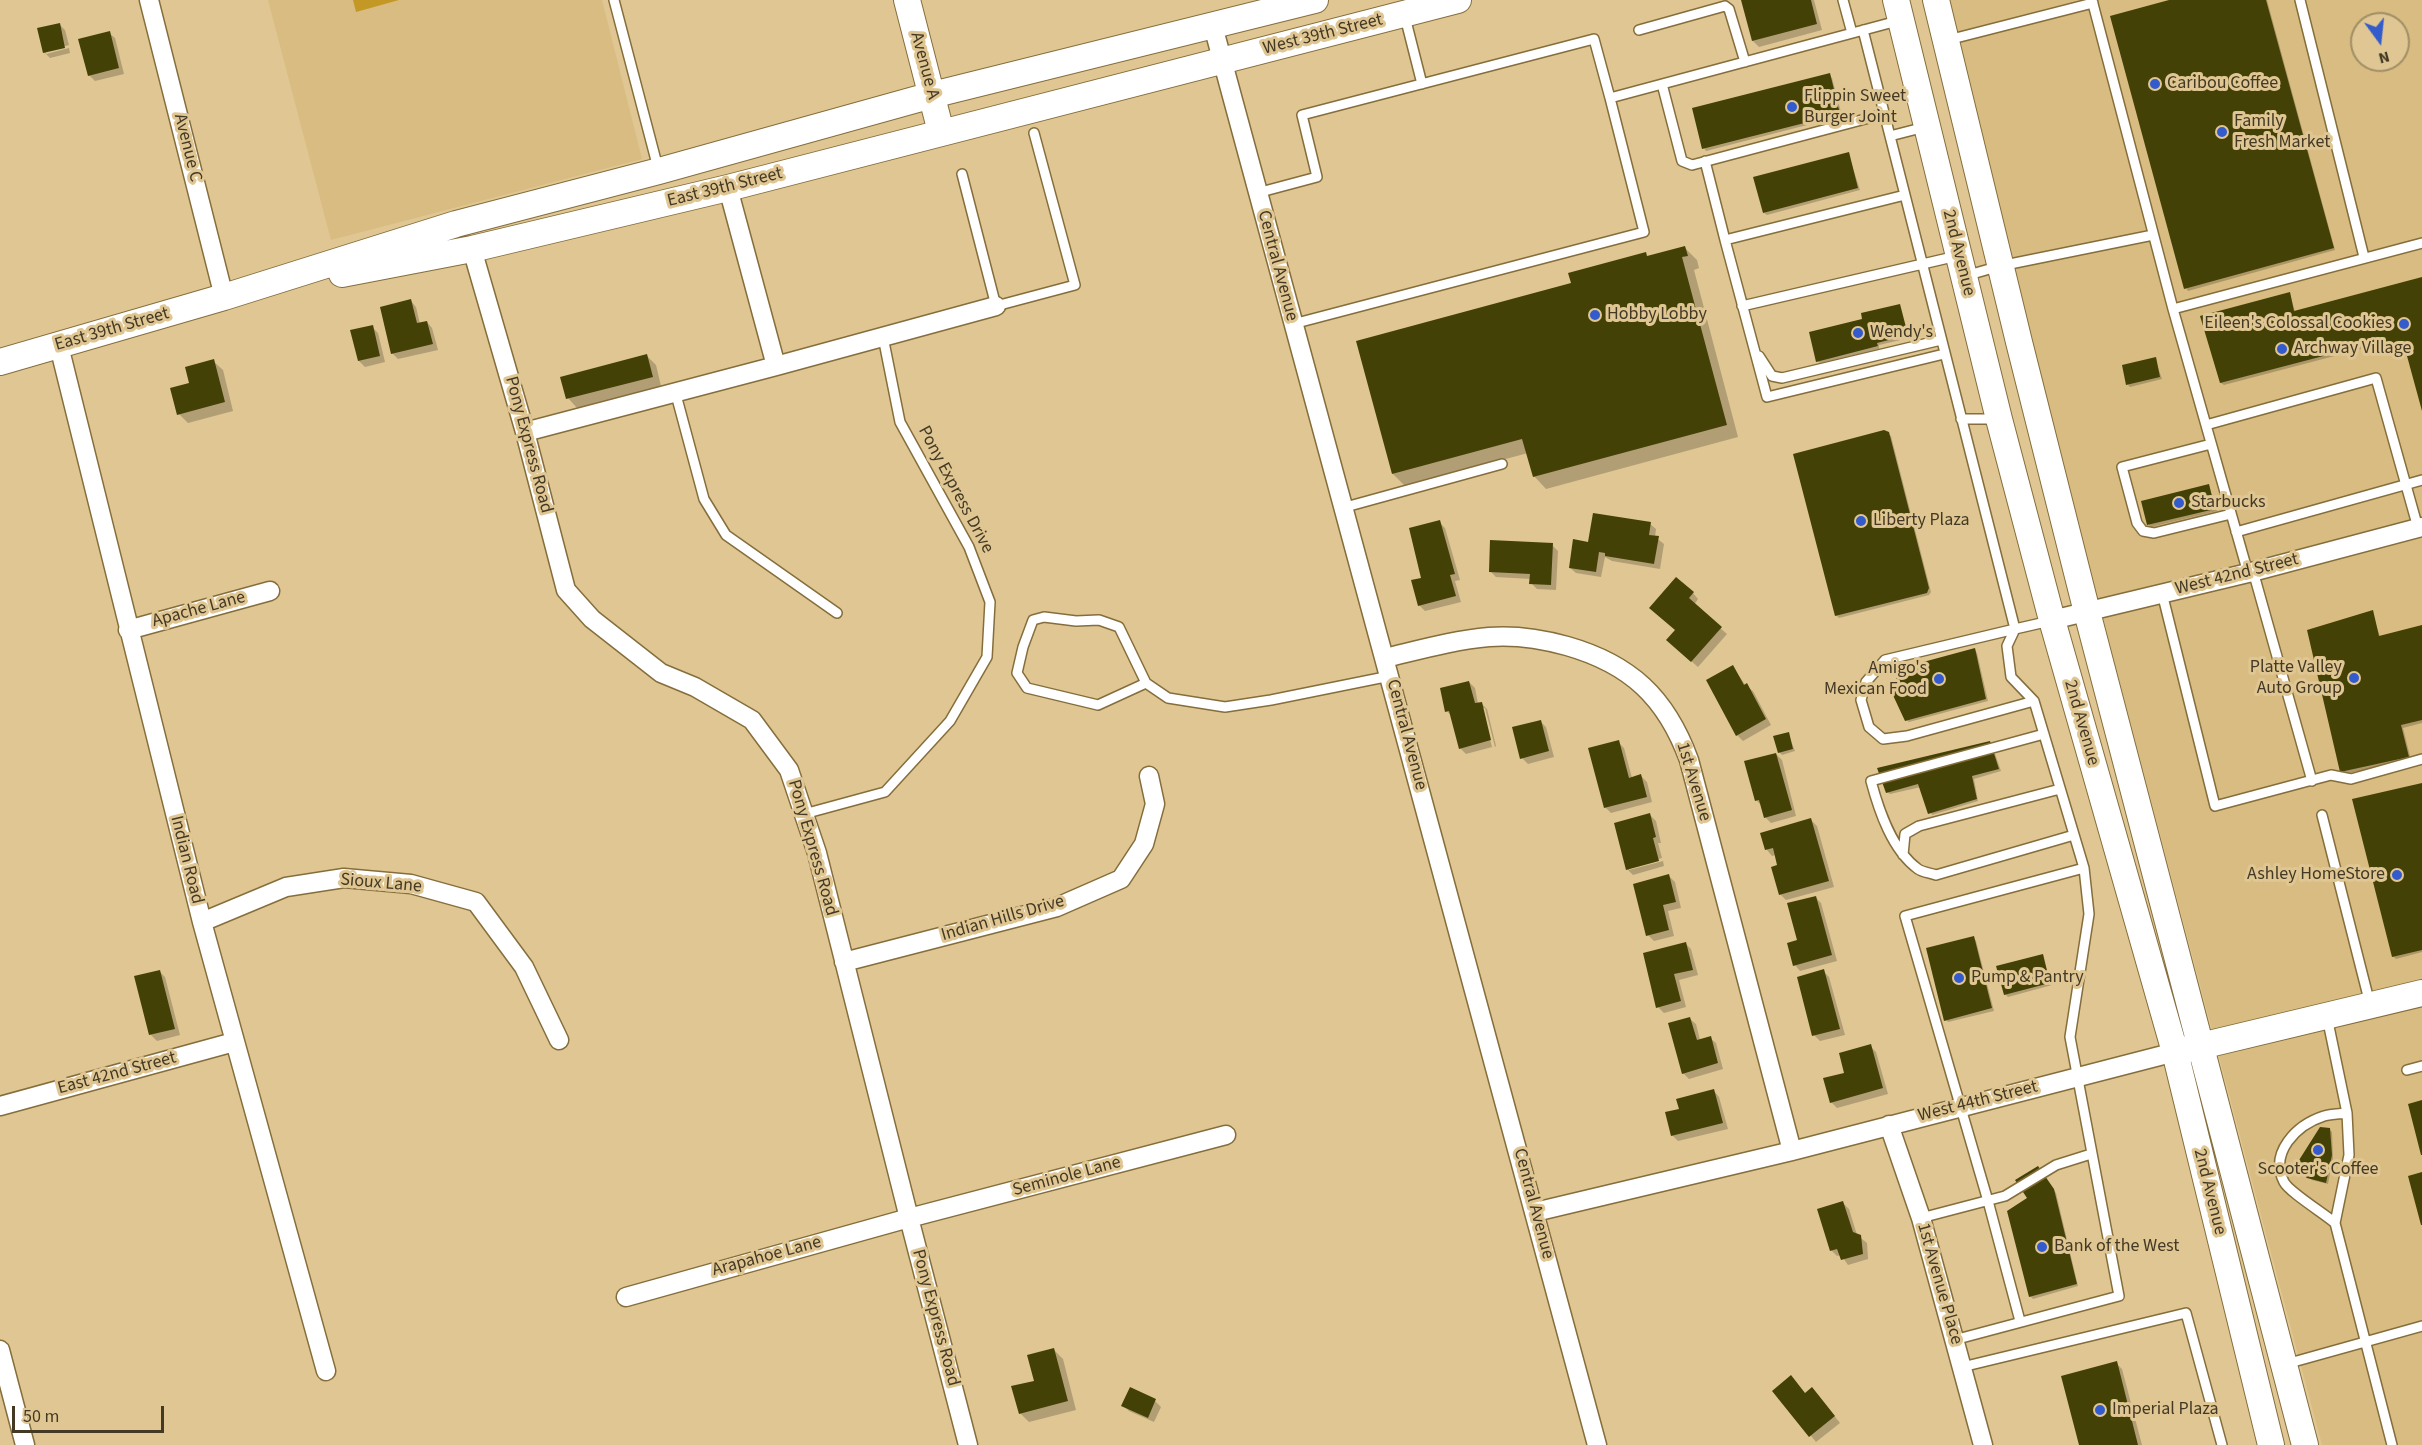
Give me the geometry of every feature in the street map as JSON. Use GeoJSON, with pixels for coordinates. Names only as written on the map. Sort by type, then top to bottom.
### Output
{"type":"FeatureCollection","features":[{"type":"Feature","properties":{"kind":"main road","name":"Avenue A"},"geometry":{"type":"LineString","coordinates":[[907,0],[942,132]]}},
{"type":"Feature","properties":{"kind":"main road","name":"West 39th Street"},"geometry":{"type":"LineString","coordinates":[[1212,26],[1315,0]]}},
{"type":"Feature","properties":{"kind":"main road","name":"West 39th Street"},"geometry":{"type":"LineString","coordinates":[[1222,61],[1458,0]]}},
{"type":"Feature","properties":{"kind":"main road","name":"2nd Avenue"},"geometry":{"type":"LineString","coordinates":[[1936,0],[2087,612],[2305,1445]]}},
{"type":"Feature","properties":{"kind":"main road","name":"2nd Avenue"},"geometry":{"type":"LineString","coordinates":[[1899,10],[1999,419],[2052,620],[2175,1052],[2271,1445]]}},
{"type":"Feature","properties":{"kind":"main road","name":"East 39th Street"},"geometry":{"type":"LineString","coordinates":[[0,362],[224,297],[456,224],[658,171],[932,94],[1212,26]]}},
{"type":"Feature","properties":{"kind":"main road","name":"East 39th Street"},"geometry":{"type":"LineString","coordinates":[[224,297],[472,249],[728,188],[1222,61]]}},
{"type":"Feature","properties":{"kind":"main road","name":"West 44th Street"},"geometry":{"type":"LineString","coordinates":[[2175,1052],[2422,993]]}},
{"type":"Feature","properties":{"kind":"street","name":"Avenue C"},"geometry":{"type":"LineString","coordinates":[[149,0],[224,297]]}},
{"type":"Feature","properties":{"kind":"street","name":"Central Avenue"},"geometry":{"type":"LineString","coordinates":[[1212,26],[1597,1445]]}},
{"type":"Feature","properties":{"kind":"street"},"geometry":{"type":"LineString","coordinates":[[728,188],[776,366]]}},
{"type":"Feature","properties":{"kind":"street","name":"Pony Express Road"},"geometry":{"type":"LineString","coordinates":[[472,249],[525,432],[566,590],[592,619],[661,673],[695,687],[752,720],[789,770],[817,853],[968,1445]]}},
{"type":"Feature","properties":{"kind":"street"},"geometry":{"type":"LineString","coordinates":[[525,432],[996,306]]}},
{"type":"Feature","properties":{"kind":"street","name":"Indian Road"},"geometry":{"type":"LineString","coordinates":[[58,346],[202,922],[326,1371]]}},
{"type":"Feature","properties":{"kind":"street","name":"West 42nd Street"},"geometry":{"type":"LineString","coordinates":[[2052,620],[2420,528]]}},
{"type":"Feature","properties":{"kind":"street","name":"Apache Lane"},"geometry":{"type":"LineString","coordinates":[[128,630],[270,591]]}},
{"type":"Feature","properties":{"kind":"street","name":"1st Avenue"},"geometry":{"type":"LineString","coordinates":[[1385,658],[1490,637],[1539,639],[1609,661],[1631,675],[1659,705],[1673,723],[1689,760],[1792,1151]]}},
{"type":"Feature","properties":{"kind":"street","name":"Indian Hills Drive"},"geometry":{"type":"LineString","coordinates":[[844,962],[1057,907],[1121,879],[1144,844],[1155,804],[1149,776]]}},
{"type":"Feature","properties":{"kind":"street","name":"Sioux Lane"},"geometry":{"type":"LineString","coordinates":[[202,922],[286,887],[344,878],[411,884],[476,902],[524,967],[559,1040]]}},
{"type":"Feature","properties":{"kind":"street","name":"East 42nd Street"},"geometry":{"type":"LineString","coordinates":[[0,1106],[234,1042]]}},
{"type":"Feature","properties":{"kind":"street","name":"West 44th Street"},"geometry":{"type":"LineString","coordinates":[[1535,1212],[1792,1151],[2175,1052]]}},
{"type":"Feature","properties":{"kind":"street","name":"1st Avenue Place"},"geometry":{"type":"LineString","coordinates":[[1889,1125],[1921,1218],[1983,1445]]}},
{"type":"Feature","properties":{"kind":"street","name":"Seminole Lane"},"geometry":{"type":"LineString","coordinates":[[909,1218],[1226,1135]]}},
{"type":"Feature","properties":{"kind":"street","name":"Arapahoe Lane"},"geometry":{"type":"LineString","coordinates":[[626,1297],[909,1218]]}},
{"type":"Feature","properties":{"kind":"street"},"geometry":{"type":"LineString","coordinates":[[0,1350],[24,1445]]}},
{"type":"Feature","properties":{"kind":"lane"},"geometry":{"type":"LineString","coordinates":[[614,0],[658,171]]}},
{"type":"Feature","properties":{"kind":"lane"},"geometry":{"type":"LineString","coordinates":[[1843,0],[1852,33]]}},
{"type":"Feature","properties":{"kind":"lane"},"geometry":{"type":"LineString","coordinates":[[2300,0],[2364,257]]}},
{"type":"Feature","properties":{"kind":"lane"},"geometry":{"type":"LineString","coordinates":[[1946,40],[2092,2],[2211,444],[2312,781]]}},
{"type":"Feature","properties":{"kind":"lane"},"geometry":{"type":"LineString","coordinates":[[1639,30],[1725,6],[1729,9],[1745,62]]}},
{"type":"Feature","properties":{"kind":"lane"},"geometry":{"type":"LineString","coordinates":[[1610,98],[1863,30],[1899,10]]}},
{"type":"Feature","properties":{"kind":"lane"},"geometry":{"type":"LineString","coordinates":[[1405,14],[1422,84]]}},
{"type":"Feature","properties":{"kind":"lane"},"geometry":{"type":"LineString","coordinates":[[1863,30],[2015,629],[2007,646],[2011,677],[2034,701],[2084,868],[2089,914],[2070,1036],[2119,1296],[1954,1340]]}},
{"type":"Feature","properties":{"kind":"lane"},"geometry":{"type":"LineString","coordinates":[[1257,193],[1317,177],[1302,115],[1594,39],[1644,232],[1293,324]]}},
{"type":"Feature","properties":{"kind":"lane"},"geometry":{"type":"LineString","coordinates":[[1662,84],[1682,161],[1692,165],[1884,114]]}},
{"type":"Feature","properties":{"kind":"lane"},"geometry":{"type":"LineString","coordinates":[[1890,136],[1927,127]]}},
{"type":"Feature","properties":{"kind":"lane"},"geometry":{"type":"LineString","coordinates":[[962,174],[996,306],[1075,285],[1034,133]]}},
{"type":"Feature","properties":{"kind":"lane"},"geometry":{"type":"LineString","coordinates":[[1705,161],[1767,397],[1944,354]]}},
{"type":"Feature","properties":{"kind":"lane"},"geometry":{"type":"LineString","coordinates":[[1725,240],[1905,195]]}},
{"type":"Feature","properties":{"kind":"lane"},"geometry":{"type":"LineString","coordinates":[[1742,306],[1922,264],[2000,266],[2153,235]]}},
{"type":"Feature","properties":{"kind":"lane"},"geometry":{"type":"LineString","coordinates":[[2174,309],[2422,243]]}},
{"type":"Feature","properties":{"kind":"lane","name":"Pony Express Drive"},"geometry":{"type":"LineString","coordinates":[[804,814],[885,792],[950,721],[987,657],[990,602],[969,548],[900,422],[883,337]]}},
{"type":"Feature","properties":{"kind":"lane"},"geometry":{"type":"LineString","coordinates":[[1753,346],[1768,371],[1777,378],[1941,340]]}},
{"type":"Feature","properties":{"kind":"lane"},"geometry":{"type":"LineString","coordinates":[[2206,425],[2376,378],[2420,528]]}},
{"type":"Feature","properties":{"kind":"lane"},"geometry":{"type":"LineString","coordinates":[[675,391],[704,498],[726,535],[837,613]]}},
{"type":"Feature","properties":{"kind":"lane"},"geometry":{"type":"LineString","coordinates":[[1960,418],[1999,419]]}},
{"type":"Feature","properties":{"kind":"lane"},"geometry":{"type":"LineString","coordinates":[[2211,444],[2122,467],[2137,523],[2143,531],[2154,533],[2231,514]]}},
{"type":"Feature","properties":{"kind":"lane"},"geometry":{"type":"LineString","coordinates":[[1342,508],[1502,464]]}},
{"type":"Feature","properties":{"kind":"lane"},"geometry":{"type":"LineString","coordinates":[[2236,531],[2422,480]]}},
{"type":"Feature","properties":{"kind":"lane"},"geometry":{"type":"LineString","coordinates":[[2162,593],[2216,806],[2331,775],[2351,779],[2422,759]]}},
{"type":"Feature","properties":{"kind":"lane"},"geometry":{"type":"LineString","coordinates":[[1146,682],[1098,705],[1027,688],[1017,673],[1033,620],[1044,617],[1076,621],[1099,620],[1119,627],[1146,682],[1168,698],[1225,707],[1390,676]]}},
{"type":"Feature","properties":{"kind":"lane"},"geometry":{"type":"LineString","coordinates":[[2034,701],[1907,736],[1883,739],[1869,727],[1861,700],[1866,682],[1885,660],[2052,620]]}},
{"type":"Feature","properties":{"kind":"lane"},"geometry":{"type":"LineString","coordinates":[[2043,734],[1871,781],[1879,807],[1903,855],[1919,870],[1936,875],[2074,835]]}},
{"type":"Feature","properties":{"kind":"lane"},"geometry":{"type":"LineString","coordinates":[[1903,855],[1905,834],[1919,826],[2060,789]]}},
{"type":"Feature","properties":{"kind":"lane"},"geometry":{"type":"LineString","coordinates":[[2322,816],[2370,1006]]}},
{"type":"Feature","properties":{"kind":"lane"},"geometry":{"type":"LineString","coordinates":[[2020,1321],[1988,1201],[1905,916],[2084,868]]}},
{"type":"Feature","properties":{"kind":"lane"},"geometry":{"type":"LineString","coordinates":[[2327,1017],[2347,1113],[2349,1155],[2335,1223],[2392,1445]]}},
{"type":"Feature","properties":{"kind":"lane"},"geometry":{"type":"LineString","coordinates":[[2407,1070],[2422,1066]]}},
{"type":"Feature","properties":{"kind":"lane"},"geometry":{"type":"LineString","coordinates":[[2335,1223],[2285,1184],[2278,1162],[2282,1149],[2299,1130],[2324,1116],[2347,1113]]}},
{"type":"Feature","properties":{"kind":"lane"},"geometry":{"type":"LineString","coordinates":[[1921,1218],[2005,1196],[2056,1165],[2091,1154]]}},
{"type":"Feature","properties":{"kind":"lane"},"geometry":{"type":"LineString","coordinates":[[1962,1367],[2186,1313],[2222,1445]]}},
{"type":"Feature","properties":{"kind":"lane"},"geometry":{"type":"LineString","coordinates":[[2284,1364],[2422,1326]]}},
{"type":"Feature","properties":{"kind":"shaded area"},"geometry":{"type":"Polygon","coordinates":[[[268,0],[602,0],[642,159],[331,240],[268,0]]]}},
{"type":"Feature","properties":{"kind":"shaded area"},"geometry":{"type":"Polygon","coordinates":[[[353,0],[399,0],[356,12],[353,0]]]}},
{"type":"Feature","properties":{"kind":"shaded area"},"geometry":{"type":"Polygon","coordinates":[[[1939,0],[2422,0],[2422,1445],[2322,1445],[1939,0]]]}},
{"type":"Feature","properties":{"kind":"building"},"geometry":{"type":"Polygon","coordinates":[[[1741,0],[1811,0],[1817,24],[1752,41],[1741,0]]]}},
{"type":"Feature","properties":{"kind":"building","name":"Family Fresh Market"},"geometry":{"type":"Polygon","coordinates":[[[2169,0],[2266,0],[2334,248],[2184,289],[2110,16],[2169,0]]]}},
{"type":"Feature","properties":{"kind":"building"},"geometry":{"type":"Polygon","coordinates":[[[60,23],[65,48],[43,53],[37,28],[60,23]]]}},
{"type":"Feature","properties":{"kind":"building"},"geometry":{"type":"Polygon","coordinates":[[[110,31],[119,68],[88,76],[78,39],[110,31]]]}},
{"type":"Feature","properties":{"kind":"building"},"geometry":{"type":"Polygon","coordinates":[[[1830,73],[1840,114],[1702,149],[1692,108],[1830,73]]]}},
{"type":"Feature","properties":{"kind":"building"},"geometry":{"type":"Polygon","coordinates":[[[1849,152],[1858,188],[1763,213],[1753,177],[1849,152]]]}},
{"type":"Feature","properties":{"kind":"building"},"geometry":{"type":"Polygon","coordinates":[[[1685,246],[1688,256],[1682,257],[1727,425],[1533,477],[1522,439],[1392,474],[1356,341],[1571,283],[1568,273],[1646,252],[1647,256],[1685,246]]]}},
{"type":"Feature","properties":{"kind":"building","name":"Archway Village"},"geometry":{"type":"Polygon","coordinates":[[[2422,277],[2422,411],[2407,356],[2381,341],[2220,383],[2200,316],[2290,292],[2294,311],[2422,277]]]}},
{"type":"Feature","properties":{"kind":"building"},"geometry":{"type":"Polygon","coordinates":[[[411,299],[417,323],[427,321],[433,344],[391,354],[380,307],[411,299]]]}},
{"type":"Feature","properties":{"kind":"building"},"geometry":{"type":"Polygon","coordinates":[[[1900,304],[1908,335],[1877,343],[1878,346],[1816,362],[1809,332],[1862,319],[1861,313],[1900,304]]]}},
{"type":"Feature","properties":{"kind":"building"},"geometry":{"type":"Polygon","coordinates":[[[373,325],[380,356],[358,361],[350,330],[373,325]]]}},
{"type":"Feature","properties":{"kind":"building"},"geometry":{"type":"Polygon","coordinates":[[[647,354],[653,377],[566,399],[560,377],[647,354]]]}},
{"type":"Feature","properties":{"kind":"building"},"geometry":{"type":"Polygon","coordinates":[[[2156,357],[2160,377],[2126,385],[2122,365],[2156,357]]]}},
{"type":"Feature","properties":{"kind":"building"},"geometry":{"type":"Polygon","coordinates":[[[214,359],[225,402],[177,415],[170,388],[189,383],[185,367],[214,359]]]}},
{"type":"Feature","properties":{"kind":"building","name":"Liberty Plaza"},"geometry":{"type":"Polygon","coordinates":[[[1884,430],[1889,432],[1929,588],[1927,593],[1835,616],[1793,454],[1884,430]]]}},
{"type":"Feature","properties":{"kind":"building"},"geometry":{"type":"Polygon","coordinates":[[[2209,484],[2215,509],[2147,525],[2141,501],[2209,484]]]}},
{"type":"Feature","properties":{"kind":"building"},"geometry":{"type":"Polygon","coordinates":[[[1593,513],[1651,522],[1649,535],[1659,536],[1654,564],[1605,556],[1605,553],[1599,552],[1596,572],[1569,568],[1573,539],[1588,542],[1593,513]]]}},
{"type":"Feature","properties":{"kind":"building"},"geometry":{"type":"Polygon","coordinates":[[[1440,520],[1455,574],[1450,575],[1456,596],[1418,606],[1411,580],[1421,578],[1409,528],[1440,520]]]}},
{"type":"Feature","properties":{"kind":"building"},"geometry":{"type":"Polygon","coordinates":[[[1490,540],[1553,543],[1551,585],[1529,584],[1530,574],[1489,572],[1490,540]]]}},
{"type":"Feature","properties":{"kind":"building"},"geometry":{"type":"Polygon","coordinates":[[[1676,577],[1694,592],[1689,598],[1722,627],[1691,662],[1666,640],[1675,630],[1649,608],[1676,577]]]}},
{"type":"Feature","properties":{"kind":"building","name":"Platte Valley Auto Group"},"geometry":{"type":"Polygon","coordinates":[[[2373,610],[2379,636],[2422,625],[2422,720],[2401,725],[2409,757],[2340,772],[2307,630],[2373,610]]]}},
{"type":"Feature","properties":{"kind":"building","name":"Amigo's Mexican Food"},"geometry":{"type":"Polygon","coordinates":[[[1975,648],[1986,699],[1905,721],[1891,691],[1901,668],[1975,648]]]}},
{"type":"Feature","properties":{"kind":"building"},"geometry":{"type":"Polygon","coordinates":[[[1733,665],[1744,685],[1747,683],[1766,719],[1736,736],[1706,680],[1733,665]]]}},
{"type":"Feature","properties":{"kind":"building"},"geometry":{"type":"Polygon","coordinates":[[[1469,681],[1475,703],[1482,702],[1491,740],[1459,749],[1449,711],[1445,712],[1440,688],[1469,681]]]}},
{"type":"Feature","properties":{"kind":"building"},"geometry":{"type":"Polygon","coordinates":[[[1541,720],[1549,751],[1520,759],[1512,727],[1541,720]]]}},
{"type":"Feature","properties":{"kind":"building"},"geometry":{"type":"Polygon","coordinates":[[[1789,732],[1793,749],[1778,753],[1773,736],[1789,732]]]}},
{"type":"Feature","properties":{"kind":"building"},"geometry":{"type":"Polygon","coordinates":[[[1619,740],[1629,778],[1641,774],[1647,797],[1604,808],[1588,748],[1619,740]]]}},
{"type":"Feature","properties":{"kind":"building"},"geometry":{"type":"Polygon","coordinates":[[[1990,741],[1999,769],[1972,776],[1977,799],[1928,814],[1918,784],[1886,793],[1877,768],[1990,741]]]}},
{"type":"Feature","properties":{"kind":"building"},"geometry":{"type":"Polygon","coordinates":[[[1776,753],[1792,810],[1764,818],[1759,800],[1755,801],[1744,761],[1776,753]]]}},
{"type":"Feature","properties":{"kind":"building","name":"Ashley HomeStore"},"geometry":{"type":"Polygon","coordinates":[[[2422,783],[2422,950],[2392,957],[2352,799],[2422,783]]]}},
{"type":"Feature","properties":{"kind":"building"},"geometry":{"type":"Polygon","coordinates":[[[1650,813],[1659,861],[1626,870],[1614,823],[1650,813]]]}},
{"type":"Feature","properties":{"kind":"building"},"geometry":{"type":"Polygon","coordinates":[[[1811,818],[1829,881],[1779,895],[1771,867],[1777,865],[1773,848],[1765,850],[1760,833],[1811,818]]]}},
{"type":"Feature","properties":{"kind":"building"},"geometry":{"type":"Polygon","coordinates":[[[1669,874],[1676,902],[1663,905],[1669,930],[1646,936],[1633,884],[1669,874]]]}},
{"type":"Feature","properties":{"kind":"building"},"geometry":{"type":"Polygon","coordinates":[[[1816,896],[1832,955],[1793,966],[1787,943],[1797,940],[1787,903],[1816,896]]]}},
{"type":"Feature","properties":{"kind":"building","name":"Pump & Pantry"},"geometry":{"type":"Polygon","coordinates":[[[1974,936],[1992,1008],[1944,1021],[1926,948],[1974,936]]]}},
{"type":"Feature","properties":{"kind":"building"},"geometry":{"type":"Polygon","coordinates":[[[1686,942],[1693,970],[1674,974],[1681,1001],[1656,1008],[1643,953],[1686,942]]]}},
{"type":"Feature","properties":{"kind":"building"},"geometry":{"type":"Polygon","coordinates":[[[2043,954],[2050,983],[2004,995],[1996,966],[2043,954]]]}},
{"type":"Feature","properties":{"kind":"building"},"geometry":{"type":"Polygon","coordinates":[[[1824,969],[1840,1029],[1812,1036],[1797,977],[1824,969]]]}},
{"type":"Feature","properties":{"kind":"building"},"geometry":{"type":"Polygon","coordinates":[[[160,970],[175,1029],[149,1035],[134,976],[160,970]]]}},
{"type":"Feature","properties":{"kind":"building"},"geometry":{"type":"Polygon","coordinates":[[[1690,1017],[1697,1040],[1711,1036],[1718,1063],[1682,1074],[1668,1023],[1690,1017]]]}},
{"type":"Feature","properties":{"kind":"building"},"geometry":{"type":"Polygon","coordinates":[[[1871,1044],[1883,1088],[1830,1103],[1823,1078],[1844,1073],[1839,1053],[1871,1044]]]}},
{"type":"Feature","properties":{"kind":"building"},"geometry":{"type":"Polygon","coordinates":[[[1714,1089],[1723,1123],[1671,1136],[1665,1112],[1679,1109],[1676,1099],[1714,1089]]]}},
{"type":"Feature","properties":{"kind":"building"},"geometry":{"type":"Polygon","coordinates":[[[2422,1100],[2422,1155],[2421,1155],[2408,1104],[2422,1100]]]}},
{"type":"Feature","properties":{"kind":"building","name":"Scooter's Coffee"},"geometry":{"type":"Polygon","coordinates":[[[2320,1127],[2330,1128],[2332,1155],[2326,1183],[2307,1178],[2294,1168],[2320,1127]]]}},
{"type":"Feature","properties":{"kind":"building","name":"Bank of the West"},"geometry":{"type":"Polygon","coordinates":[[[2038,1166],[2054,1189],[2077,1284],[2029,1297],[2007,1211],[2027,1198],[2015,1180],[2038,1166]]]}},
{"type":"Feature","properties":{"kind":"building"},"geometry":{"type":"Polygon","coordinates":[[[2422,1172],[2422,1225],[2421,1225],[2408,1176],[2422,1172]]]}},
{"type":"Feature","properties":{"kind":"building"},"geometry":{"type":"Polygon","coordinates":[[[1843,1201],[1853,1232],[1861,1235],[1863,1254],[1841,1260],[1837,1249],[1830,1251],[1817,1209],[1843,1201]]]}},
{"type":"Feature","properties":{"kind":"building"},"geometry":{"type":"Polygon","coordinates":[[[1054,1348],[1068,1401],[1019,1414],[1011,1386],[1034,1381],[1027,1355],[1054,1348]]]}},
{"type":"Feature","properties":{"kind":"building","name":"Imperial Plaza"},"geometry":{"type":"Polygon","coordinates":[[[2117,1361],[2138,1445],[2079,1445],[2061,1376],[2117,1361]]]}},
{"type":"Feature","properties":{"kind":"building"},"geometry":{"type":"Polygon","coordinates":[[[1791,1375],[1805,1393],[1812,1387],[1835,1416],[1809,1437],[1772,1391],[1791,1375]]]}},
{"type":"Feature","properties":{"kind":"building"},"geometry":{"type":"Polygon","coordinates":[[[1130,1387],[1156,1399],[1148,1418],[1121,1406],[1130,1387]]]}},
{"type":"Feature","properties":{"kind":"place","name":"Caribou Coffee"},"geometry":{"type":"Point","coordinates":[2155,84]}},
{"type":"Feature","properties":{"kind":"place","name":"Flippin Sweet Burger Joint"},"geometry":{"type":"Point","coordinates":[1792,107]}},
{"type":"Feature","properties":{"kind":"place","name":"Family Fresh Market"},"geometry":{"type":"Point","coordinates":[2222,132]}},
{"type":"Feature","properties":{"kind":"place","name":"Hobby Lobby"},"geometry":{"type":"Point","coordinates":[1595,315]}},
{"type":"Feature","properties":{"kind":"place","name":"Eileen's Colossal Cookies"},"geometry":{"type":"Point","coordinates":[2404,324]}},
{"type":"Feature","properties":{"kind":"place","name":"Wendy's"},"geometry":{"type":"Point","coordinates":[1858,333]}},
{"type":"Feature","properties":{"kind":"place","name":"Archway Village"},"geometry":{"type":"Point","coordinates":[2282,349]}},
{"type":"Feature","properties":{"kind":"place","name":"Starbucks"},"geometry":{"type":"Point","coordinates":[2179,503]}},
{"type":"Feature","properties":{"kind":"place","name":"Liberty Plaza"},"geometry":{"type":"Point","coordinates":[1861,521]}},
{"type":"Feature","properties":{"kind":"place","name":"Platte Valley Auto Group"},"geometry":{"type":"Point","coordinates":[2354,678]}},
{"type":"Feature","properties":{"kind":"place","name":"Amigo's Mexican Food"},"geometry":{"type":"Point","coordinates":[1939,679]}},
{"type":"Feature","properties":{"kind":"place","name":"Ashley HomeStore"},"geometry":{"type":"Point","coordinates":[2397,875]}},
{"type":"Feature","properties":{"kind":"place","name":"Pump & Pantry"},"geometry":{"type":"Point","coordinates":[1959,978]}},
{"type":"Feature","properties":{"kind":"place","name":"Scooter's Coffee"},"geometry":{"type":"Point","coordinates":[2318,1150]}},
{"type":"Feature","properties":{"kind":"place","name":"Bank of the West"},"geometry":{"type":"Point","coordinates":[2042,1247]}},
{"type":"Feature","properties":{"kind":"place","name":"Imperial Plaza"},"geometry":{"type":"Point","coordinates":[2100,1410]}}]}
